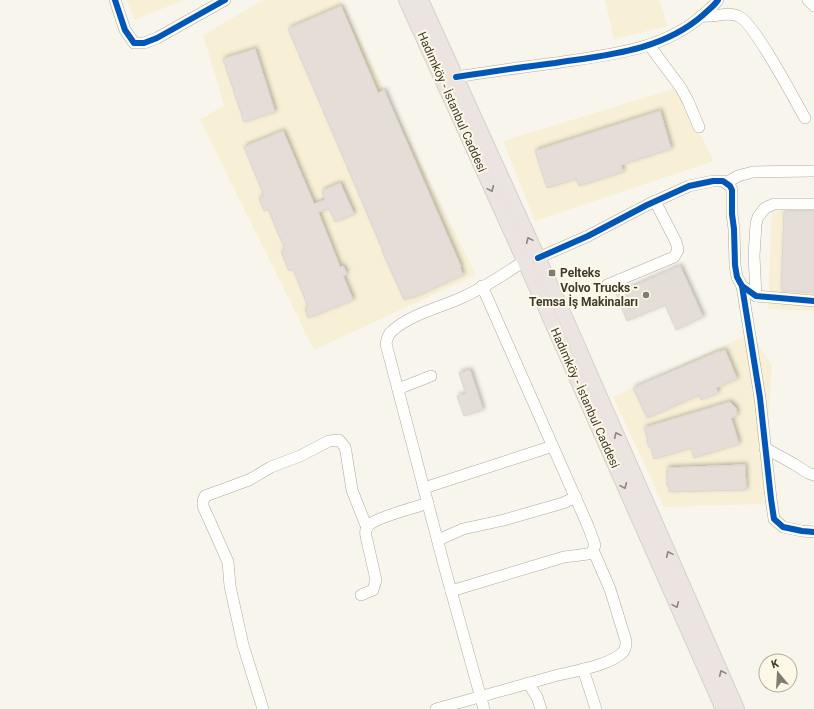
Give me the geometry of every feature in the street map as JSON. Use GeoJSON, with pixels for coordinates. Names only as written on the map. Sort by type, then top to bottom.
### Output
{"type":"FeatureCollection","features":[{"type":"Feature","properties":{"kind":"main road","name":"Hadımköy - İstanbul Caddesi"},"geometry":{"type":"LineString","coordinates":[[406,0],[531,259],[572,334],[737,709]]}},
{"type":"Feature","properties":{"kind":"main road","name":"Hadımköy - İstanbul Caddesi"},"geometry":{"type":"LineString","coordinates":[[421,0],[456,77],[531,259],[723,709]]}},
{"type":"Feature","properties":{"kind":"street"},"geometry":{"type":"LineString","coordinates":[[115,0],[125,30],[134,43],[144,43],[157,38],[225,0]]}},
{"type":"Feature","properties":{"kind":"street"},"geometry":{"type":"LineString","coordinates":[[456,77],[618,53],[649,45],[665,39],[693,23],[718,0]]}},
{"type":"Feature","properties":{"kind":"street"},"geometry":{"type":"LineString","coordinates":[[808,0],[814,6]]}},
{"type":"Feature","properties":{"kind":"street"},"geometry":{"type":"LineString","coordinates":[[701,16],[736,15],[745,20],[772,58],[805,118]]}},
{"type":"Feature","properties":{"kind":"street"},"geometry":{"type":"LineString","coordinates":[[649,45],[681,88],[699,127]]}},
{"type":"Feature","properties":{"kind":"street"},"geometry":{"type":"LineString","coordinates":[[726,183],[738,176],[753,172],[814,172]]}},
{"type":"Feature","properties":{"kind":"street"},"geometry":{"type":"LineString","coordinates":[[484,709],[386,348],[386,341],[391,331],[406,322],[462,297],[531,259],[588,236],[655,201],[689,186],[713,181],[721,181],[726,183],[732,190],[735,265],[737,277],[742,286],[760,398],[774,519],[783,527],[814,532]]}},
{"type":"Feature","properties":{"kind":"street"},"geometry":{"type":"LineString","coordinates":[[607,285],[674,257],[678,250],[676,242],[655,201]]}},
{"type":"Feature","properties":{"kind":"street"},"geometry":{"type":"LineString","coordinates":[[756,296],[754,256],[756,224],[758,217],[765,208],[774,204],[814,204]]}},
{"type":"Feature","properties":{"kind":"street"},"geometry":{"type":"LineString","coordinates":[[436,709],[597,665],[616,658],[625,649],[626,641],[610,590],[593,550],[594,543],[588,526],[482,286]]}},
{"type":"Feature","properties":{"kind":"street"},"geometry":{"type":"LineString","coordinates":[[742,286],[756,296],[814,301]]}},
{"type":"Feature","properties":{"kind":"street"},"geometry":{"type":"LineString","coordinates":[[398,389],[431,376]]}},
{"type":"Feature","properties":{"kind":"street"},"geometry":{"type":"LineString","coordinates":[[263,709],[243,645],[230,586],[228,562],[203,506],[202,501],[205,496],[249,480],[271,468],[324,444],[334,440],[339,440],[346,452],[352,490],[367,528],[366,536],[376,580],[373,590],[361,595]]}},
{"type":"Feature","properties":{"kind":"street"},"geometry":{"type":"LineString","coordinates":[[424,488],[553,446]]}},
{"type":"Feature","properties":{"kind":"street"},"geometry":{"type":"LineString","coordinates":[[765,448],[794,464],[808,474],[814,475]]}},
{"type":"Feature","properties":{"kind":"street"},"geometry":{"type":"LineString","coordinates":[[438,540],[463,529],[504,520],[563,503],[576,497]]}},
{"type":"Feature","properties":{"kind":"street"},"geometry":{"type":"LineString","coordinates":[[367,528],[370,524],[388,516],[428,504]]}},
{"type":"Feature","properties":{"kind":"street"},"geometry":{"type":"LineString","coordinates":[[451,591],[564,557],[588,554],[593,550]]}},
{"type":"Feature","properties":{"kind":"street"},"geometry":{"type":"LineString","coordinates":[[583,669],[596,709]]}},
{"type":"Feature","properties":{"kind":"street"},"geometry":{"type":"LineString","coordinates":[[528,683],[537,698],[541,709]]}},
{"type":"Feature","properties":{"kind":"shaded area"},"geometry":{"type":"Polygon","coordinates":[[[127,0],[184,0],[134,20],[127,0]]]}},
{"type":"Feature","properties":{"kind":"shaded area"},"geometry":{"type":"Polygon","coordinates":[[[263,0],[340,0],[476,275],[314,350],[200,120],[224,105],[203,35],[263,0]]]}},
{"type":"Feature","properties":{"kind":"shaded area"},"geometry":{"type":"Polygon","coordinates":[[[605,0],[659,0],[668,26],[614,39],[605,0]]]}},
{"type":"Feature","properties":{"kind":"shaded area"},"geometry":{"type":"Polygon","coordinates":[[[676,88],[714,161],[535,221],[503,141],[676,88]]]}},
{"type":"Feature","properties":{"kind":"shaded area"},"geometry":{"type":"Polygon","coordinates":[[[772,198],[814,200],[814,311],[768,309],[772,198]]]}},
{"type":"Feature","properties":{"kind":"shaded area"},"geometry":{"type":"Polygon","coordinates":[[[751,333],[772,366],[763,504],[664,507],[613,397],[751,333]]]}},
{"type":"Feature","properties":{"kind":"building"},"geometry":{"type":"Polygon","coordinates":[[[341,6],[378,93],[384,90],[461,267],[460,268],[463,275],[412,298],[411,297],[404,300],[288,29],[341,6]]]}},
{"type":"Feature","properties":{"kind":"building"},"geometry":{"type":"Polygon","coordinates":[[[255,49],[275,112],[244,122],[223,59],[255,49]]]}},
{"type":"Feature","properties":{"kind":"building"},"geometry":{"type":"Polygon","coordinates":[[[660,111],[671,149],[621,165],[623,172],[579,186],[576,179],[547,188],[535,151],[660,111]]]}},
{"type":"Feature","properties":{"kind":"building"},"geometry":{"type":"Polygon","coordinates":[[[283,131],[314,204],[325,200],[322,191],[340,183],[354,214],[335,222],[329,209],[318,212],[340,267],[343,266],[347,274],[343,276],[353,300],[308,318],[305,309],[308,307],[293,269],[289,271],[281,252],[285,250],[268,209],[264,211],[259,198],[264,196],[244,147],[283,131]]]}},
{"type":"Feature","properties":{"kind":"building"},"geometry":{"type":"Polygon","coordinates":[[[784,211],[814,211],[814,293],[781,291],[784,211]]]}},
{"type":"Feature","properties":{"kind":"building"},"geometry":{"type":"Polygon","coordinates":[[[680,266],[703,317],[676,330],[665,305],[627,321],[616,294],[680,266]]]}},
{"type":"Feature","properties":{"kind":"building"},"geometry":{"type":"Polygon","coordinates":[[[725,350],[737,379],[716,388],[718,393],[701,400],[699,395],[647,418],[633,388],[725,350]]]}},
{"type":"Feature","properties":{"kind":"building"},"geometry":{"type":"Polygon","coordinates":[[[470,370],[483,410],[464,416],[457,396],[466,394],[459,373],[470,370]]]}},
{"type":"Feature","properties":{"kind":"building"},"geometry":{"type":"Polygon","coordinates":[[[730,402],[736,408],[736,416],[731,418],[739,444],[694,458],[691,448],[654,459],[651,448],[647,442],[648,440],[644,428],[730,402]]]}},
{"type":"Feature","properties":{"kind":"building"},"geometry":{"type":"Polygon","coordinates":[[[745,465],[746,490],[669,492],[669,486],[667,486],[667,468],[745,465]]]}},
{"type":"Feature","properties":{"kind":"cycle path"},"geometry":{"type":"LineString","coordinates":[[115,0],[125,30],[134,43],[144,43],[157,38],[225,0]]}},
{"type":"Feature","properties":{"kind":"cycle path"},"geometry":{"type":"LineString","coordinates":[[456,77],[633,50],[670,37],[703,15],[718,0]]}},
{"type":"Feature","properties":{"kind":"cycle path"},"geometry":{"type":"LineString","coordinates":[[538,258],[588,236],[647,205],[689,186],[713,181],[723,181],[730,186],[732,190],[735,265],[737,277],[742,286],[756,296],[814,301]]}},
{"type":"Feature","properties":{"kind":"cycle path"},"geometry":{"type":"LineString","coordinates":[[742,286],[760,398],[774,519],[783,527],[814,532]]}},
{"type":"Feature","properties":{"kind":"place","name":"Pelteks"},"geometry":{"type":"Point","coordinates":[552,273]}},
{"type":"Feature","properties":{"kind":"place","name":"Volvo Trucks - Temsa İş Makinaları"},"geometry":{"type":"Point","coordinates":[646,295]}}]}
